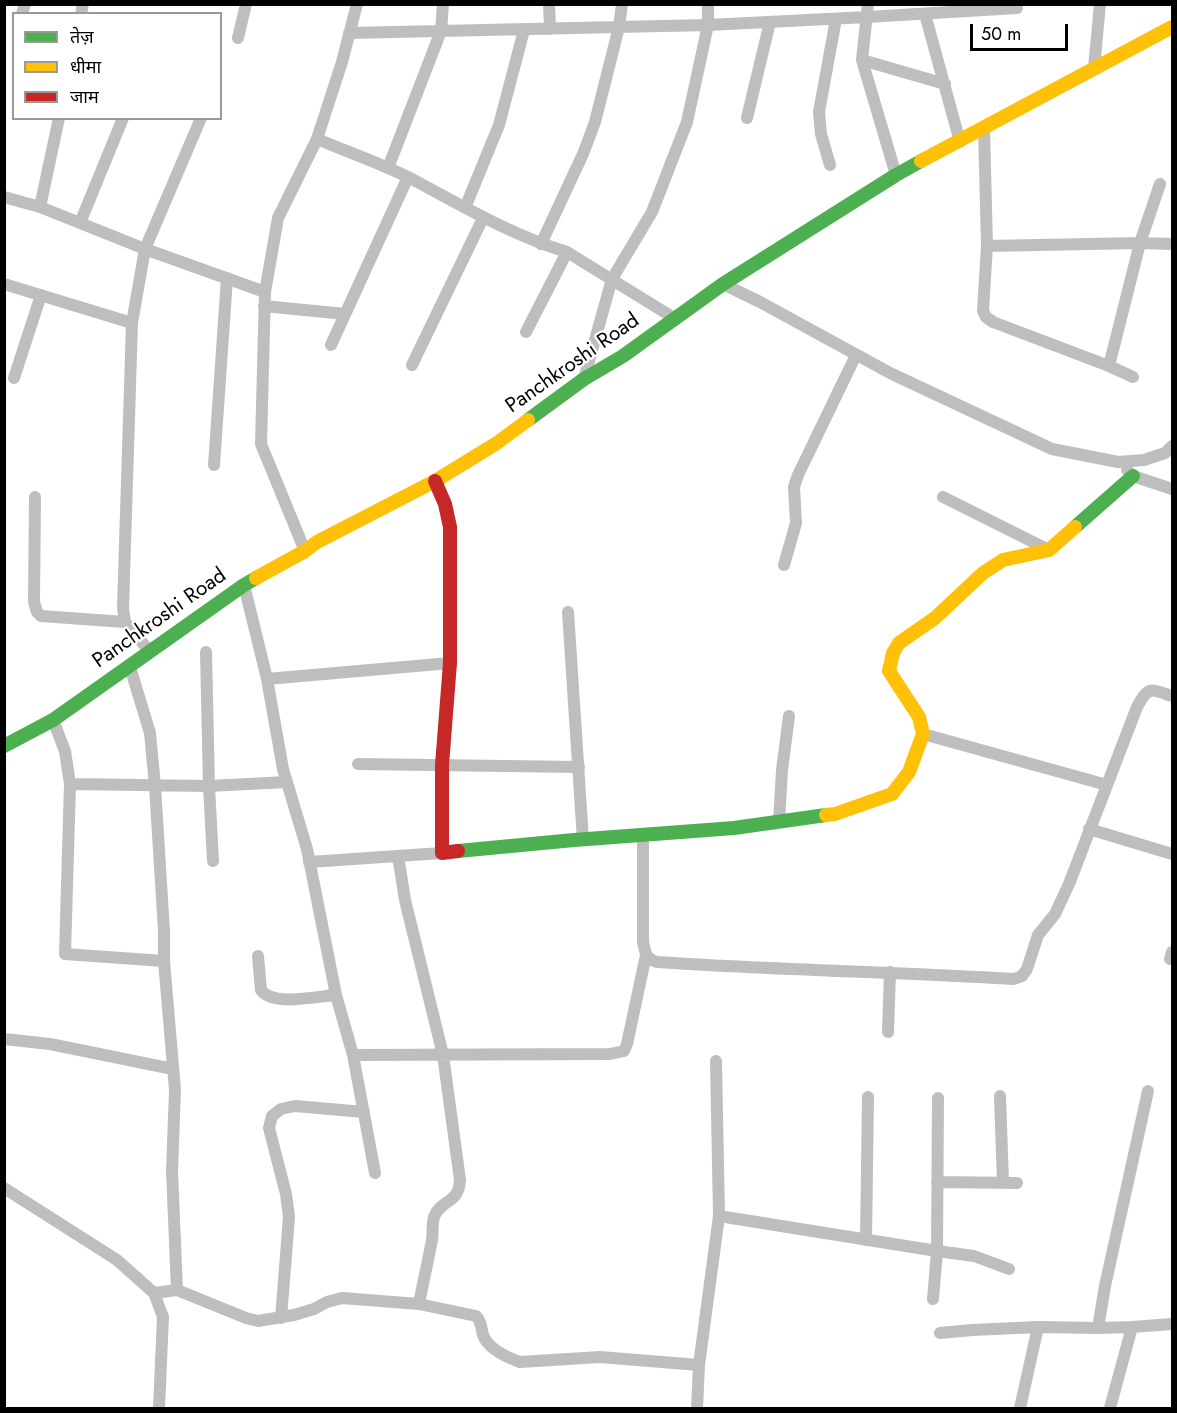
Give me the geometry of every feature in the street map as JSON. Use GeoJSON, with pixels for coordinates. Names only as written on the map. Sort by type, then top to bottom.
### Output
{"type":"FeatureCollection","features":[{"type":"Feature","properties":{"kind":"street"},"geometry":{"type":"LineString","coordinates":[[238,38],[246,4]]}},
{"type":"Feature","properties":{"kind":"street"},"geometry":{"type":"LineString","coordinates":[[305,551],[261,444],[265,292],[279,218],[317,139],[342,62],[357,4]]}},
{"type":"Feature","properties":{"kind":"street"},"geometry":{"type":"LineString","coordinates":[[388,168],[441,31],[443,4]]}},
{"type":"Feature","properties":{"kind":"street"},"geometry":{"type":"LineString","coordinates":[[549,4],[550,29]]}},
{"type":"Feature","properties":{"kind":"street"},"geometry":{"type":"LineString","coordinates":[[541,244],[583,154],[595,122],[619,27],[622,4]]}},
{"type":"Feature","properties":{"kind":"street"},"geometry":{"type":"LineString","coordinates":[[584,379],[612,279],[652,212],[687,122],[708,25],[708,4]]}},
{"type":"Feature","properties":{"kind":"street"},"geometry":{"type":"LineString","coordinates":[[868,4],[862,60],[897,175]]}},
{"type":"Feature","properties":{"kind":"street"},"geometry":{"type":"LineString","coordinates":[[1094,68],[1100,4]]}},
{"type":"Feature","properties":{"kind":"street"},"geometry":{"type":"LineString","coordinates":[[350,33],[708,25],[1017,8]]}},
{"type":"Feature","properties":{"kind":"street"},"geometry":{"type":"LineString","coordinates":[[925,14],[960,142]]}},
{"type":"Feature","properties":{"kind":"street"},"geometry":{"type":"LineString","coordinates":[[830,165],[821,134],[819,112],[836,19]]}},
{"type":"Feature","properties":{"kind":"street"},"geometry":{"type":"LineString","coordinates":[[747,118],[770,22]]}},
{"type":"Feature","properties":{"kind":"street","name":"Panchkroshi Road"},"geometry":{"type":"LineString","coordinates":[[4,746],[53,720],[244,585],[317,542],[435,481],[497,443],[584,379],[623,356],[723,284],[897,175],[1173,27]]}},
{"type":"Feature","properties":{"kind":"street"},"geometry":{"type":"LineString","coordinates":[[465,208],[499,124],[524,30]]}},
{"type":"Feature","properties":{"kind":"street"},"geometry":{"type":"LineString","coordinates":[[862,60],[945,84]]}},
{"type":"Feature","properties":{"kind":"street"},"geometry":{"type":"LineString","coordinates":[[40,207],[58,120]]}},
{"type":"Feature","properties":{"kind":"street"},"geometry":{"type":"LineString","coordinates":[[80,223],[122,120]]}},
{"type":"Feature","properties":{"kind":"street"},"geometry":{"type":"LineString","coordinates":[[150,652],[125,622],[123,608],[132,323],[145,249],[200,120]]}},
{"type":"Feature","properties":{"kind":"street"},"geometry":{"type":"LineString","coordinates":[[984,128],[987,246],[984,311],[986,317],[993,322],[1133,377]]}},
{"type":"Feature","properties":{"kind":"street"},"geometry":{"type":"LineString","coordinates":[[317,139],[408,177],[483,218],[541,244],[567,252],[674,318]]}},
{"type":"Feature","properties":{"kind":"street"},"geometry":{"type":"LineString","coordinates":[[331,345],[408,177]]}},
{"type":"Feature","properties":{"kind":"street"},"geometry":{"type":"LineString","coordinates":[[1109,366],[1140,243],[1160,184]]}},
{"type":"Feature","properties":{"kind":"street"},"geometry":{"type":"LineString","coordinates":[[4,197],[40,207],[145,249],[265,292]]}},
{"type":"Feature","properties":{"kind":"street"},"geometry":{"type":"LineString","coordinates":[[412,365],[483,218]]}},
{"type":"Feature","properties":{"kind":"street"},"geometry":{"type":"LineString","coordinates":[[987,246],[1173,244]]}},
{"type":"Feature","properties":{"kind":"street"},"geometry":{"type":"LineString","coordinates":[[526,332],[567,252]]}},
{"type":"Feature","properties":{"kind":"street"},"geometry":{"type":"LineString","coordinates":[[214,465],[227,278]]}},
{"type":"Feature","properties":{"kind":"street"},"geometry":{"type":"LineString","coordinates":[[4,284],[132,323]]}},
{"type":"Feature","properties":{"kind":"street"},"geometry":{"type":"LineString","coordinates":[[723,284],[890,374],[1052,448],[1118,462],[1144,460],[1165,453],[1173,446]]}},
{"type":"Feature","properties":{"kind":"street"},"geometry":{"type":"LineString","coordinates":[[14,378],[40,295]]}},
{"type":"Feature","properties":{"kind":"street"},"geometry":{"type":"LineString","coordinates":[[264,306],[345,314]]}},
{"type":"Feature","properties":{"kind":"street"},"geometry":{"type":"LineString","coordinates":[[784,566],[796,523],[794,487],[798,475],[856,355]]}},
{"type":"Feature","properties":{"kind":"street"},"geometry":{"type":"LineString","coordinates":[[1118,462],[1133,476],[1173,489]]}},
{"type":"Feature","properties":{"kind":"street"},"geometry":{"type":"LineString","coordinates":[[309,862],[734,828],[835,814],[892,794],[909,772],[923,734],[919,717],[889,671],[893,653],[899,643],[935,618],[983,573],[1004,560],[1049,550],[1133,476]]}},
{"type":"Feature","properties":{"kind":"street"},"geometry":{"type":"LineString","coordinates":[[435,481],[445,504],[450,527],[450,663],[442,765],[442,853]]}},
{"type":"Feature","properties":{"kind":"street"},"geometry":{"type":"LineString","coordinates":[[36,497],[34,602],[37,612],[41,616],[56,618],[125,622]]}},
{"type":"Feature","properties":{"kind":"street"},"geometry":{"type":"LineString","coordinates":[[943,497],[1049,550]]}},
{"type":"Feature","properties":{"kind":"street"},"geometry":{"type":"LineString","coordinates":[[244,585],[267,679],[283,769],[309,862],[336,995],[353,1055],[375,1173]]}},
{"type":"Feature","properties":{"kind":"street"},"geometry":{"type":"LineString","coordinates":[[568,612],[584,840]]}},
{"type":"Feature","properties":{"kind":"street"},"geometry":{"type":"LineString","coordinates":[[206,652],[213,861]]}},
{"type":"Feature","properties":{"kind":"street"},"geometry":{"type":"LineString","coordinates":[[267,679],[450,663]]}},
{"type":"Feature","properties":{"kind":"street"},"geometry":{"type":"LineString","coordinates":[[130,667],[150,732],[164,931],[164,961],[175,1090],[172,1171],[177,1290]]}},
{"type":"Feature","properties":{"kind":"street"},"geometry":{"type":"LineString","coordinates":[[646,955],[657,962],[1014,979],[1022,976],[1027,969],[1038,935],[1055,914],[1069,884],[1144,693],[1154,690],[1173,696]]}},
{"type":"Feature","properties":{"kind":"street"},"geometry":{"type":"LineString","coordinates":[[779,822],[782,770],[789,716]]}},
{"type":"Feature","properties":{"kind":"street"},"geometry":{"type":"LineString","coordinates":[[53,720],[65,751],[70,784],[65,954],[164,961]]}},
{"type":"Feature","properties":{"kind":"street"},"geometry":{"type":"LineString","coordinates":[[923,734],[1107,785]]}},
{"type":"Feature","properties":{"kind":"street"},"geometry":{"type":"LineString","coordinates":[[358,764],[579,767]]}},
{"type":"Feature","properties":{"kind":"street"},"geometry":{"type":"LineString","coordinates":[[70,784],[209,786],[287,782]]}},
{"type":"Feature","properties":{"kind":"street"},"geometry":{"type":"LineString","coordinates":[[1089,830],[1173,854]]}},
{"type":"Feature","properties":{"kind":"street"},"geometry":{"type":"LineString","coordinates":[[353,1055],[610,1054],[624,1051],[646,955],[643,942],[643,835]]}},
{"type":"Feature","properties":{"kind":"street"},"geometry":{"type":"LineString","coordinates":[[398,856],[405,900],[443,1055],[460,1180],[456,1195],[439,1209],[434,1218],[432,1240],[419,1304]]}},
{"type":"Feature","properties":{"kind":"street"},"geometry":{"type":"LineString","coordinates":[[258,956],[261,990],[264,994],[282,1000],[336,995]]}},
{"type":"Feature","properties":{"kind":"street"},"geometry":{"type":"LineString","coordinates":[[888,1032],[890,972]]}},
{"type":"Feature","properties":{"kind":"street"},"geometry":{"type":"LineString","coordinates":[[6,1042],[50,1044],[173,1069]]}},
{"type":"Feature","properties":{"kind":"street"},"geometry":{"type":"LineString","coordinates":[[697,1408],[699,1365],[719,1216],[716,1061]]}},
{"type":"Feature","properties":{"kind":"street"},"geometry":{"type":"LineString","coordinates":[[1098,1328],[1149,1091]]}},
{"type":"Feature","properties":{"kind":"street"},"geometry":{"type":"LineString","coordinates":[[1000,1096],[1003,1183]]}},
{"type":"Feature","properties":{"kind":"street"},"geometry":{"type":"LineString","coordinates":[[866,1240],[868,1097]]}},
{"type":"Feature","properties":{"kind":"street"},"geometry":{"type":"LineString","coordinates":[[933,1299],[937,1251],[938,1098]]}},
{"type":"Feature","properties":{"kind":"street"},"geometry":{"type":"LineString","coordinates":[[281,1318],[289,1217],[286,1194],[269,1128],[272,1116],[281,1109],[295,1106],[364,1112]]}},
{"type":"Feature","properties":{"kind":"street"},"geometry":{"type":"LineString","coordinates":[[937,1182],[1017,1183]]}},
{"type":"Feature","properties":{"kind":"street"},"geometry":{"type":"LineString","coordinates":[[4,1188],[117,1260],[154,1293],[163,1317],[159,1408]]}},
{"type":"Feature","properties":{"kind":"street"},"geometry":{"type":"LineString","coordinates":[[719,1216],[974,1256],[1009,1269]]}},
{"type":"Feature","properties":{"kind":"street"},"geometry":{"type":"LineString","coordinates":[[154,1293],[177,1290],[258,1321],[281,1318],[314,1309],[342,1298],[419,1304],[476,1316],[481,1321],[484,1338],[491,1347],[520,1362],[600,1357],[699,1365]]}},
{"type":"Feature","properties":{"kind":"street"},"geometry":{"type":"LineString","coordinates":[[940,1333],[1038,1327],[1098,1328],[1173,1324]]}},
{"type":"Feature","properties":{"kind":"street"},"geometry":{"type":"LineString","coordinates":[[1020,1408],[1038,1327]]}},
{"type":"Feature","properties":{"kind":"street"},"geometry":{"type":"LineString","coordinates":[[1110,1408],[1132,1327]]}},
{"type":"Feature","properties":{"kind":"traffic: fast"},"geometry":{"type":"LineString","coordinates":[[528,420],[584,379],[623,356],[723,284],[921,161]]}},
{"type":"Feature","properties":{"kind":"traffic: fast"},"geometry":{"type":"LineString","coordinates":[[1075,527],[1133,476]]}},
{"type":"Feature","properties":{"kind":"traffic: fast"},"geometry":{"type":"LineString","coordinates":[[4,746],[53,720],[256,578]]}},
{"type":"Feature","properties":{"kind":"traffic: fast"},"geometry":{"type":"LineString","coordinates":[[458,851],[734,828],[826,815]]}},
{"type":"Feature","properties":{"kind":"traffic: slow"},"geometry":{"type":"LineString","coordinates":[[921,161],[1172,27]]}},
{"type":"Feature","properties":{"kind":"traffic: slow"},"geometry":{"type":"LineString","coordinates":[[256,578],[317,542],[435,481],[497,443],[528,420]]}},
{"type":"Feature","properties":{"kind":"traffic: slow"},"geometry":{"type":"LineString","coordinates":[[826,815],[892,794],[909,772],[923,734],[919,717],[889,671],[893,653],[899,643],[935,618],[983,573],[1003,560],[1049,550],[1075,527]]}},
{"type":"Feature","properties":{"kind":"traffic: jam"},"geometry":{"type":"LineString","coordinates":[[435,481],[445,504],[450,527],[450,663],[442,765],[442,853],[458,851]]}}]}
